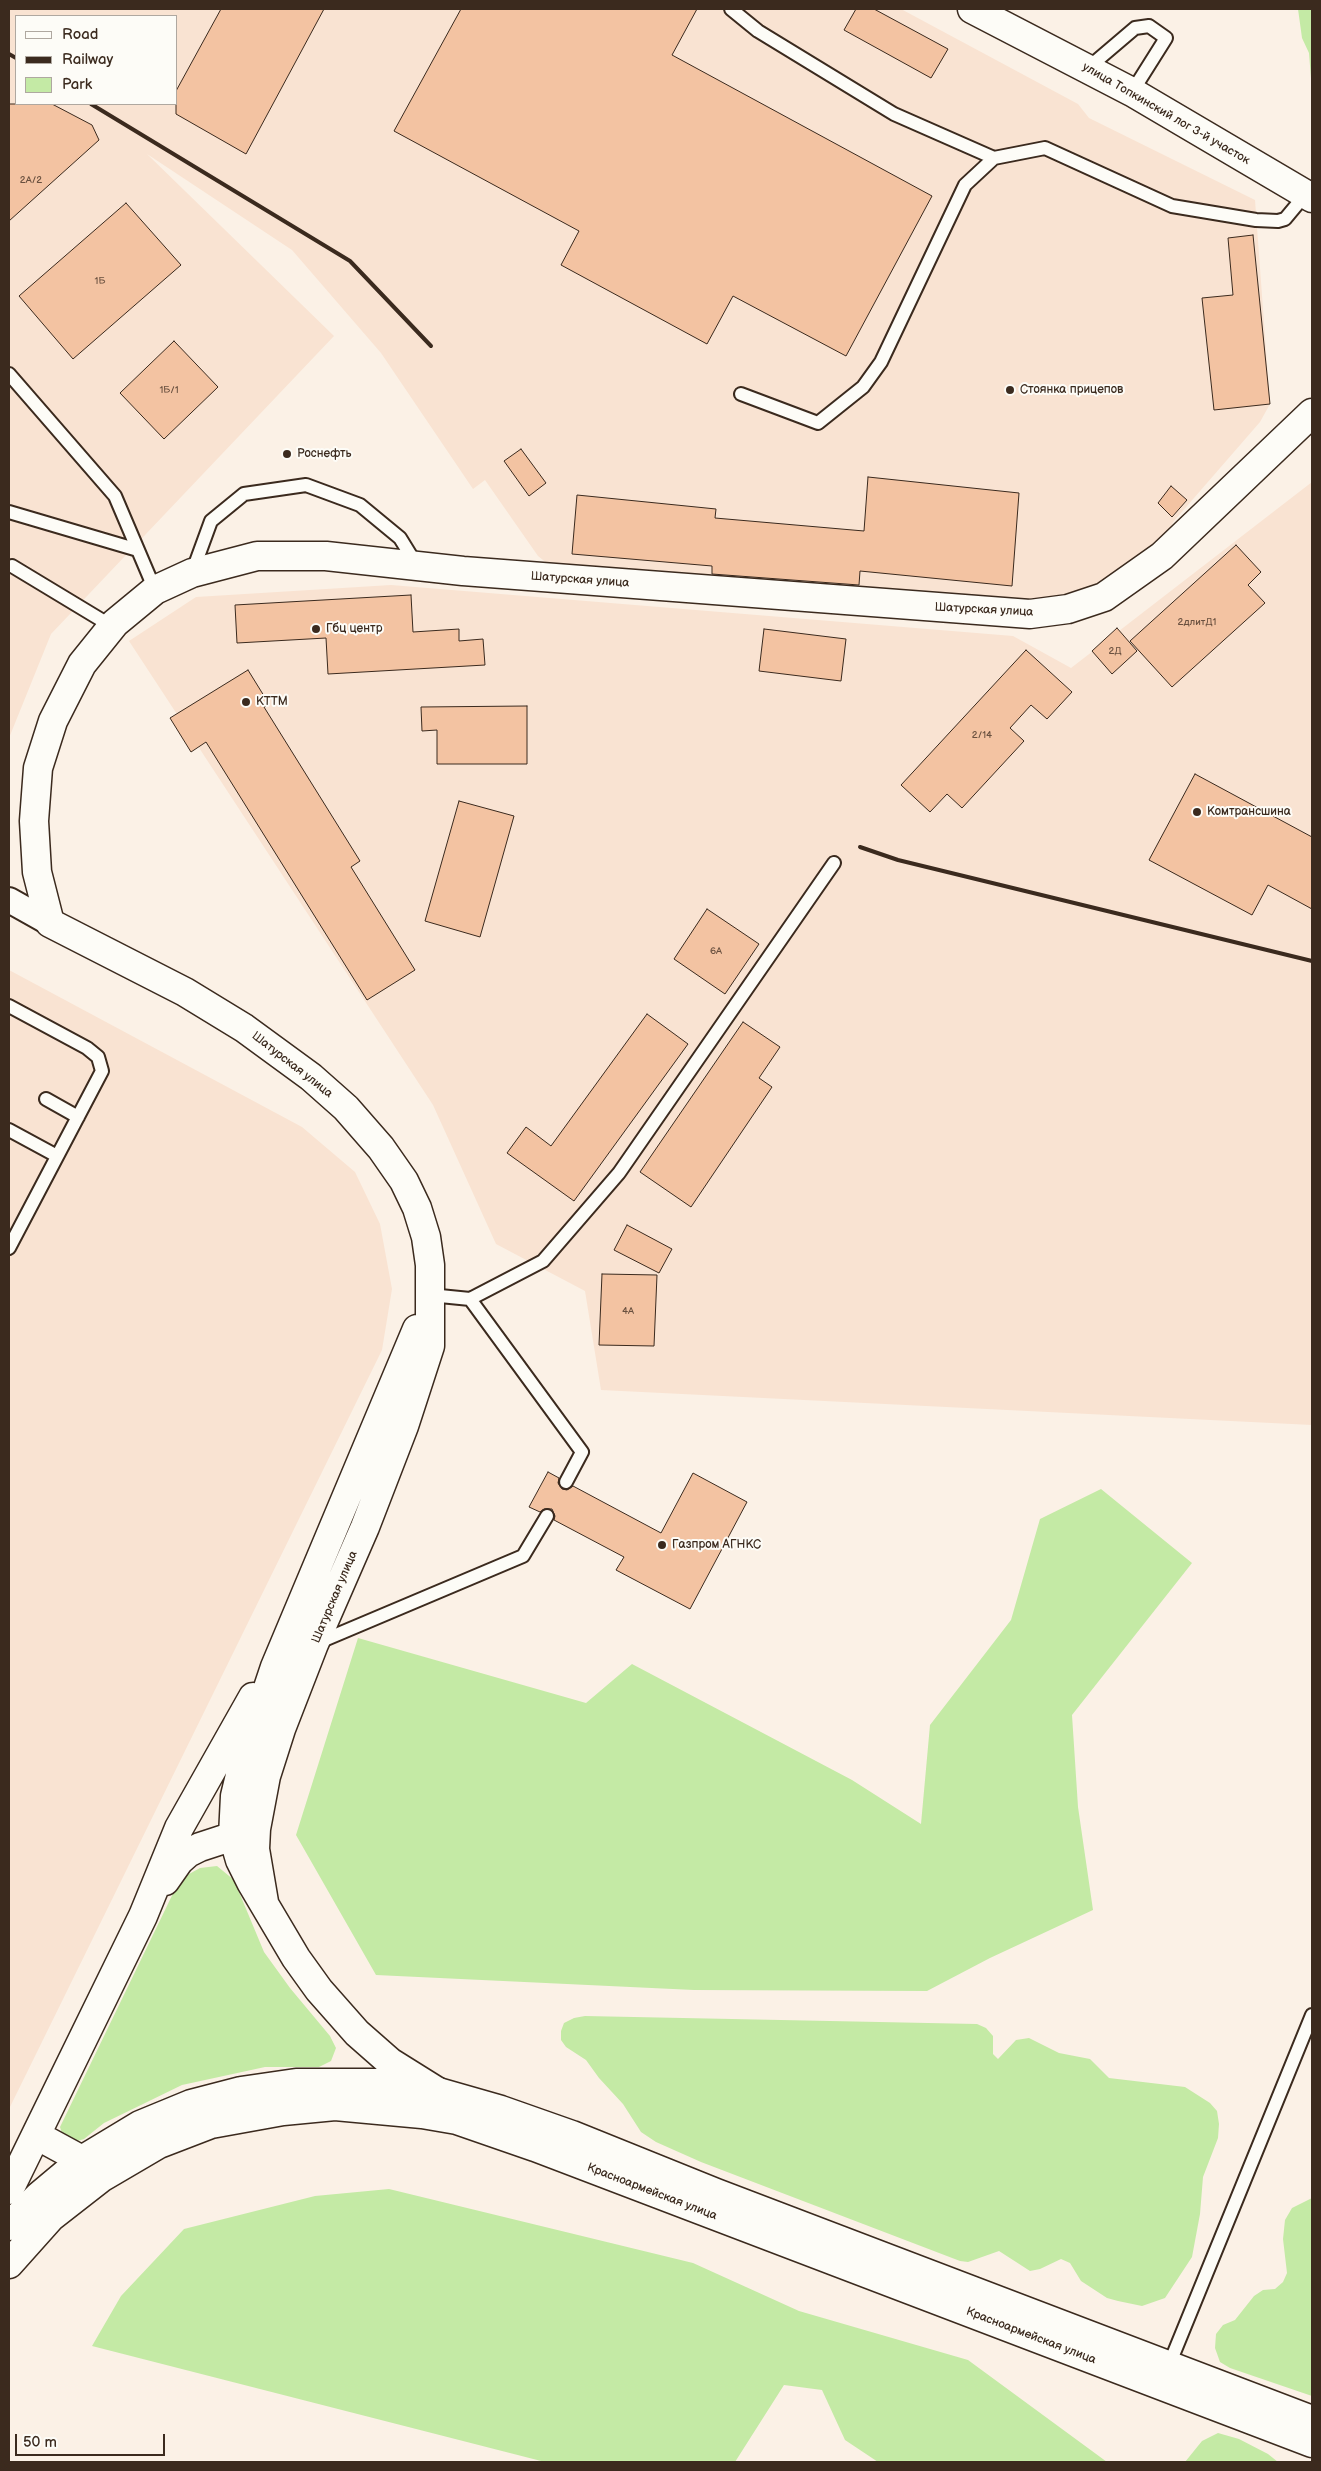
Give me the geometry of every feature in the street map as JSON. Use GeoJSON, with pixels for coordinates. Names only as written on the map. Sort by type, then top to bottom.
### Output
{"type":"FeatureCollection","features":[{"type":"Feature","properties":{"kind":"main road","name":"улица Топкинский лог 3-й участок"},"geometry":{"type":"LineString","coordinates":[[972,9],[1132,92],[1310,198]]}},
{"type":"Feature","properties":{"kind":"main road","name":"Шатурская улица"},"geometry":{"type":"LineString","coordinates":[[357,2033],[319,1990],[296,1958],[264,1902],[257,1872],[244,1832],[314,1644],[365,1527],[404,1426],[430,1346],[430,1265],[426,1237],[417,1208],[404,1181],[387,1156],[346,1108],[311,1077],[244,1028],[185,992],[50,923],[37,872],[34,821],[38,768],[53,721],[82,664],[113,627],[155,590],[192,573],[257,556],[326,556],[482,572],[1030,614],[1068,609],[1104,597],[1162,556],[1312,413]]}},
{"type":"Feature","properties":{"kind":"main road","name":"Шатурская улица"},"geometry":{"type":"LineString","coordinates":[[274,1667],[408,1355],[430,1295]]}},
{"type":"Feature","properties":{"kind":"main road"},"geometry":{"type":"LineString","coordinates":[[143,1916],[170,1872],[188,1853],[244,1832],[235,1796],[243,1763],[274,1667]]}},
{"type":"Feature","properties":{"kind":"main road"},"geometry":{"type":"LineString","coordinates":[[13,2205],[36,2135],[143,1916],[179,1828],[249,1703],[274,1667]]}},
{"type":"Feature","properties":{"kind":"main road"},"geometry":{"type":"LineString","coordinates":[[357,2033],[387,2083]]}},
{"type":"Feature","properties":{"kind":"main road"},"geometry":{"type":"LineString","coordinates":[[357,2033],[390,2062],[430,2103]]}},
{"type":"Feature","properties":{"kind":"main road","name":"Красноармейская улица"},"geometry":{"type":"LineString","coordinates":[[13,2205],[140,2125],[191,2104],[241,2091],[296,2083],[387,2083],[430,2103],[457,2120],[535,2147],[1312,2442]]}},
{"type":"Feature","properties":{"kind":"main road","name":"Красноармейская улица"},"geometry":{"type":"LineString","coordinates":[[9,2264],[51,2217],[101,2178],[159,2144],[211,2124],[283,2111],[335,2106],[430,2103],[500,2110],[572,2135],[716,2193],[1312,2420]]}},
{"type":"Feature","properties":{"kind":"main road"},"geometry":{"type":"LineString","coordinates":[[36,2135],[82,2160]]}},
{"type":"Feature","properties":{"kind":"street","name":"Шатурская улица"},"geometry":{"type":"LineString","coordinates":[[9,900],[50,923]]}},
{"type":"Feature","properties":{"kind":"lane"},"geometry":{"type":"LineString","coordinates":[[731,9],[758,31],[894,114],[994,158]]}},
{"type":"Feature","properties":{"kind":"lane"},"geometry":{"type":"LineString","coordinates":[[1088,68],[1135,28],[1149,26],[1166,38],[1132,92]]}},
{"type":"Feature","properties":{"kind":"lane"},"geometry":{"type":"LineString","coordinates":[[741,394],[818,423],[863,387],[881,362],[965,185],[994,158],[1045,148],[1172,206],[1256,220],[1278,221],[1285,218],[1310,198]]}},
{"type":"Feature","properties":{"kind":"lane"},"geometry":{"type":"LineString","coordinates":[[9,374],[115,496],[155,590]]}},
{"type":"Feature","properties":{"kind":"lane"},"geometry":{"type":"LineString","coordinates":[[192,573],[211,521],[237,499],[244,494],[306,485],[360,506],[400,538],[416,564]]}},
{"type":"Feature","properties":{"kind":"lane"},"geometry":{"type":"LineString","coordinates":[[9,512],[138,550]]}},
{"type":"Feature","properties":{"kind":"lane"},"geometry":{"type":"LineString","coordinates":[[12,566],[113,627]]}},
{"type":"Feature","properties":{"kind":"lane"},"geometry":{"type":"LineString","coordinates":[[430,1295],[470,1299],[543,1261],[619,1173],[834,863]]}},
{"type":"Feature","properties":{"kind":"lane"},"geometry":{"type":"LineString","coordinates":[[9,1006],[87,1048],[98,1057],[102,1071],[9,1248]]}},
{"type":"Feature","properties":{"kind":"lane"},"geometry":{"type":"LineString","coordinates":[[46,1099],[78,1117]]}},
{"type":"Feature","properties":{"kind":"lane"},"geometry":{"type":"LineString","coordinates":[[9,1130],[57,1156]]}},
{"type":"Feature","properties":{"kind":"lane"},"geometry":{"type":"LineString","coordinates":[[470,1299],[582,1452],[566,1482]]}},
{"type":"Feature","properties":{"kind":"lane"},"geometry":{"type":"LineString","coordinates":[[314,1644],[523,1556],[547,1516]]}},
{"type":"Feature","properties":{"kind":"lane"},"geometry":{"type":"LineString","coordinates":[[1169,2365],[1312,2015]]}},
{"type":"Feature","properties":{"kind":"shaded area"},"geometry":{"type":"Polygon","coordinates":[[[9,9],[901,9],[1078,104],[1089,118],[1255,200],[1270,404],[1260,422],[1174,521],[1163,539],[1067,605],[553,568],[538,556],[485,480],[473,489],[381,353],[292,250],[147,154],[334,336],[51,634],[9,738],[9,9]]]}},
{"type":"Feature","properties":{"kind":"shaded area"},"geometry":{"type":"Polygon","coordinates":[[[1312,482],[1312,1425],[601,1390],[585,1291],[496,1244],[433,1105],[129,641],[196,597],[391,585],[1013,636],[1071,668],[1312,482]]]}},
{"type":"Feature","properties":{"kind":"shaded area"},"geometry":{"type":"Polygon","coordinates":[[[9,970],[302,1127],[355,1172],[380,1224],[392,1289],[382,1350],[9,2109],[9,970]]]}},
{"type":"Feature","properties":{"kind":"green space"},"geometry":{"type":"Polygon","coordinates":[[[1298,9],[1312,9],[1312,91],[1309,53],[1302,38],[1298,9]]]}},
{"type":"Feature","properties":{"kind":"green space"},"geometry":{"type":"Polygon","coordinates":[[[1101,1489],[1192,1563],[1072,1715],[1078,1807],[1093,1910],[990,1958],[927,1991],[694,1990],[376,1975],[296,1835],[358,1638],[586,1703],[632,1664],[852,1780],[921,1824],[930,1725],[1011,1620],[1040,1519],[1101,1489]]]}},
{"type":"Feature","properties":{"kind":"green space"},"geometry":{"type":"Polygon","coordinates":[[[217,1866],[234,1880],[264,1952],[290,1988],[330,2036],[336,2048],[331,2061],[319,2067],[265,2067],[182,2085],[104,2123],[84,2139],[74,2142],[64,2139],[60,2127],[180,1879],[200,1868],[217,1866]]]}},
{"type":"Feature","properties":{"kind":"green space"},"geometry":{"type":"Polygon","coordinates":[[[585,2016],[977,2024],[986,2028],[993,2036],[993,2054],[998,2059],[1016,2040],[1029,2038],[1059,2053],[1090,2059],[1109,2078],[1185,2087],[1210,2103],[1217,2111],[1219,2124],[1218,2138],[1203,2177],[1200,2214],[1192,2257],[1165,2298],[1142,2306],[1107,2298],[1081,2281],[1070,2263],[1061,2259],[1040,2269],[1030,2271],[999,2251],[968,2262],[960,2261],[701,2162],[656,2142],[641,2132],[623,2104],[599,2078],[586,2060],[566,2047],[561,2040],[561,2031],[564,2023],[574,2018],[585,2016]]]}},
{"type":"Feature","properties":{"kind":"green space"},"geometry":{"type":"Polygon","coordinates":[[[389,2189],[693,2263],[799,2311],[968,2360],[1107,2462],[878,2462],[845,2440],[822,2390],[784,2385],[735,2462],[545,2462],[92,2346],[121,2296],[184,2229],[315,2196],[389,2189]]]}},
{"type":"Feature","properties":{"kind":"green space"},"geometry":{"type":"Polygon","coordinates":[[[1312,2198],[1312,2396],[1230,2368],[1220,2362],[1215,2348],[1216,2334],[1223,2325],[1235,2320],[1254,2296],[1263,2290],[1275,2289],[1283,2282],[1287,2273],[1283,2239],[1285,2220],[1292,2208],[1312,2198]]]}},
{"type":"Feature","properties":{"kind":"green space"},"geometry":{"type":"Polygon","coordinates":[[[1218,2433],[1239,2439],[1268,2454],[1278,2462],[1185,2462],[1202,2441],[1218,2433]]]}},
{"type":"Feature","properties":{"kind":"building"},"geometry":{"type":"Polygon","coordinates":[[[221,9],[324,9],[246,154],[176,114],[178,87],[221,9]]]}},
{"type":"Feature","properties":{"kind":"building"},"geometry":{"type":"Polygon","coordinates":[[[461,9],[697,9],[672,55],[932,196],[846,356],[733,296],[707,344],[561,265],[579,231],[394,131],[461,9]]]}},
{"type":"Feature","properties":{"kind":"building"},"geometry":{"type":"Polygon","coordinates":[[[856,9],[874,9],[948,49],[931,78],[844,30],[856,9]]]}},
{"type":"Feature","properties":{"kind":"building"},"geometry":{"type":"Polygon","coordinates":[[[9,104],[54,105],[92,125],[99,140],[9,221],[9,104]]]}},
{"type":"Feature","properties":{"kind":"building"},"geometry":{"type":"Polygon","coordinates":[[[126,203],[181,265],[73,359],[19,296],[126,203]]]}},
{"type":"Feature","properties":{"kind":"building"},"geometry":{"type":"Polygon","coordinates":[[[1253,235],[1270,404],[1214,410],[1202,298],[1233,295],[1228,238],[1253,235]]]}},
{"type":"Feature","properties":{"kind":"building"},"geometry":{"type":"Polygon","coordinates":[[[174,341],[218,387],[164,439],[120,393],[174,341]]]}},
{"type":"Feature","properties":{"kind":"building"},"geometry":{"type":"Polygon","coordinates":[[[521,449],[546,483],[529,496],[504,461],[521,449]]]}},
{"type":"Feature","properties":{"kind":"building"},"geometry":{"type":"Polygon","coordinates":[[[868,477],[1019,493],[1012,586],[860,571],[859,585],[712,574],[712,566],[572,554],[577,495],[716,509],[715,518],[864,531],[868,477]]]}},
{"type":"Feature","properties":{"kind":"building"},"geometry":{"type":"Polygon","coordinates":[[[1171,486],[1187,500],[1172,517],[1158,503],[1171,486]]]}},
{"type":"Feature","properties":{"kind":"building"},"geometry":{"type":"Polygon","coordinates":[[[1236,545],[1261,572],[1248,585],[1265,603],[1172,687],[1130,641],[1236,545]]]}},
{"type":"Feature","properties":{"kind":"building"},"geometry":{"type":"Polygon","coordinates":[[[411,595],[413,632],[459,629],[459,641],[483,639],[485,665],[328,674],[326,638],[237,643],[235,605],[411,595]]]}},
{"type":"Feature","properties":{"kind":"building"},"geometry":{"type":"Polygon","coordinates":[[[1117,628],[1137,651],[1112,674],[1092,651],[1117,628]]]}},
{"type":"Feature","properties":{"kind":"building"},"geometry":{"type":"Polygon","coordinates":[[[764,629],[846,639],[841,681],[759,671],[764,629]]]}},
{"type":"Feature","properties":{"kind":"building"},"geometry":{"type":"Polygon","coordinates":[[[1026,650],[1072,692],[1047,719],[1031,705],[1010,728],[1024,741],[962,808],[947,794],[930,812],[901,785],[1026,650]]]}},
{"type":"Feature","properties":{"kind":"building"},"geometry":{"type":"Polygon","coordinates":[[[248,670],[269,704],[264,707],[360,861],[351,867],[415,970],[367,1000],[206,742],[191,752],[170,718],[248,670]]]}},
{"type":"Feature","properties":{"kind":"building"},"geometry":{"type":"Polygon","coordinates":[[[527,706],[527,764],[437,764],[437,730],[422,731],[421,707],[527,706]]]}},
{"type":"Feature","properties":{"kind":"building"},"geometry":{"type":"Polygon","coordinates":[[[1195,774],[1312,837],[1312,909],[1268,885],[1252,915],[1149,860],[1195,774]]]}},
{"type":"Feature","properties":{"kind":"building"},"geometry":{"type":"Polygon","coordinates":[[[459,801],[514,816],[480,937],[425,921],[459,801]]]}},
{"type":"Feature","properties":{"kind":"building"},"geometry":{"type":"Polygon","coordinates":[[[707,909],[759,944],[725,994],[674,959],[707,909]]]}},
{"type":"Feature","properties":{"kind":"building"},"geometry":{"type":"Polygon","coordinates":[[[647,1014],[688,1044],[574,1201],[507,1153],[526,1127],[551,1146],[647,1014]]]}},
{"type":"Feature","properties":{"kind":"building"},"geometry":{"type":"Polygon","coordinates":[[[743,1022],[780,1047],[759,1078],[772,1087],[691,1207],[640,1172],[743,1022]]]}},
{"type":"Feature","properties":{"kind":"building"},"geometry":{"type":"Polygon","coordinates":[[[627,1225],[672,1249],[659,1273],[614,1250],[627,1225]]]}},
{"type":"Feature","properties":{"kind":"building"},"geometry":{"type":"Polygon","coordinates":[[[602,1274],[657,1275],[654,1346],[599,1345],[602,1274]]]}},
{"type":"Feature","properties":{"kind":"building","name":"Газпром АГНКС"},"geometry":{"type":"Polygon","coordinates":[[[548,1472],[559,1478],[558,1483],[562,1489],[567,1490],[573,1486],[661,1533],[693,1473],[747,1502],[690,1609],[616,1570],[624,1557],[554,1520],[555,1516],[552,1509],[544,1509],[540,1512],[529,1507],[548,1472]]]}},
{"type":"Feature","properties":{"kind":"railway"},"geometry":{"type":"LineString","coordinates":[[9,54],[15,57]]}},
{"type":"Feature","properties":{"kind":"railway"},"geometry":{"type":"LineString","coordinates":[[93,105],[350,261],[431,346]]}},
{"type":"Feature","properties":{"kind":"railway"},"geometry":{"type":"LineString","coordinates":[[860,847],[898,860],[1312,961]]}},
{"type":"Feature","properties":{"kind":"place","name":"Стоянка прицепов"},"geometry":{"type":"Point","coordinates":[1010,390]}},
{"type":"Feature","properties":{"kind":"place","name":"Роснефть"},"geometry":{"type":"Point","coordinates":[287,454]}},
{"type":"Feature","properties":{"kind":"place","name":"Гбц центр"},"geometry":{"type":"Point","coordinates":[316,629]}},
{"type":"Feature","properties":{"kind":"place","name":"КТТМ"},"geometry":{"type":"Point","coordinates":[246,702]}},
{"type":"Feature","properties":{"kind":"place","name":"Комтрансшина"},"geometry":{"type":"Point","coordinates":[1197,812]}},
{"type":"Feature","properties":{"kind":"place","name":"Газпром АГНКС"},"geometry":{"type":"Point","coordinates":[662,1545]}}]}
